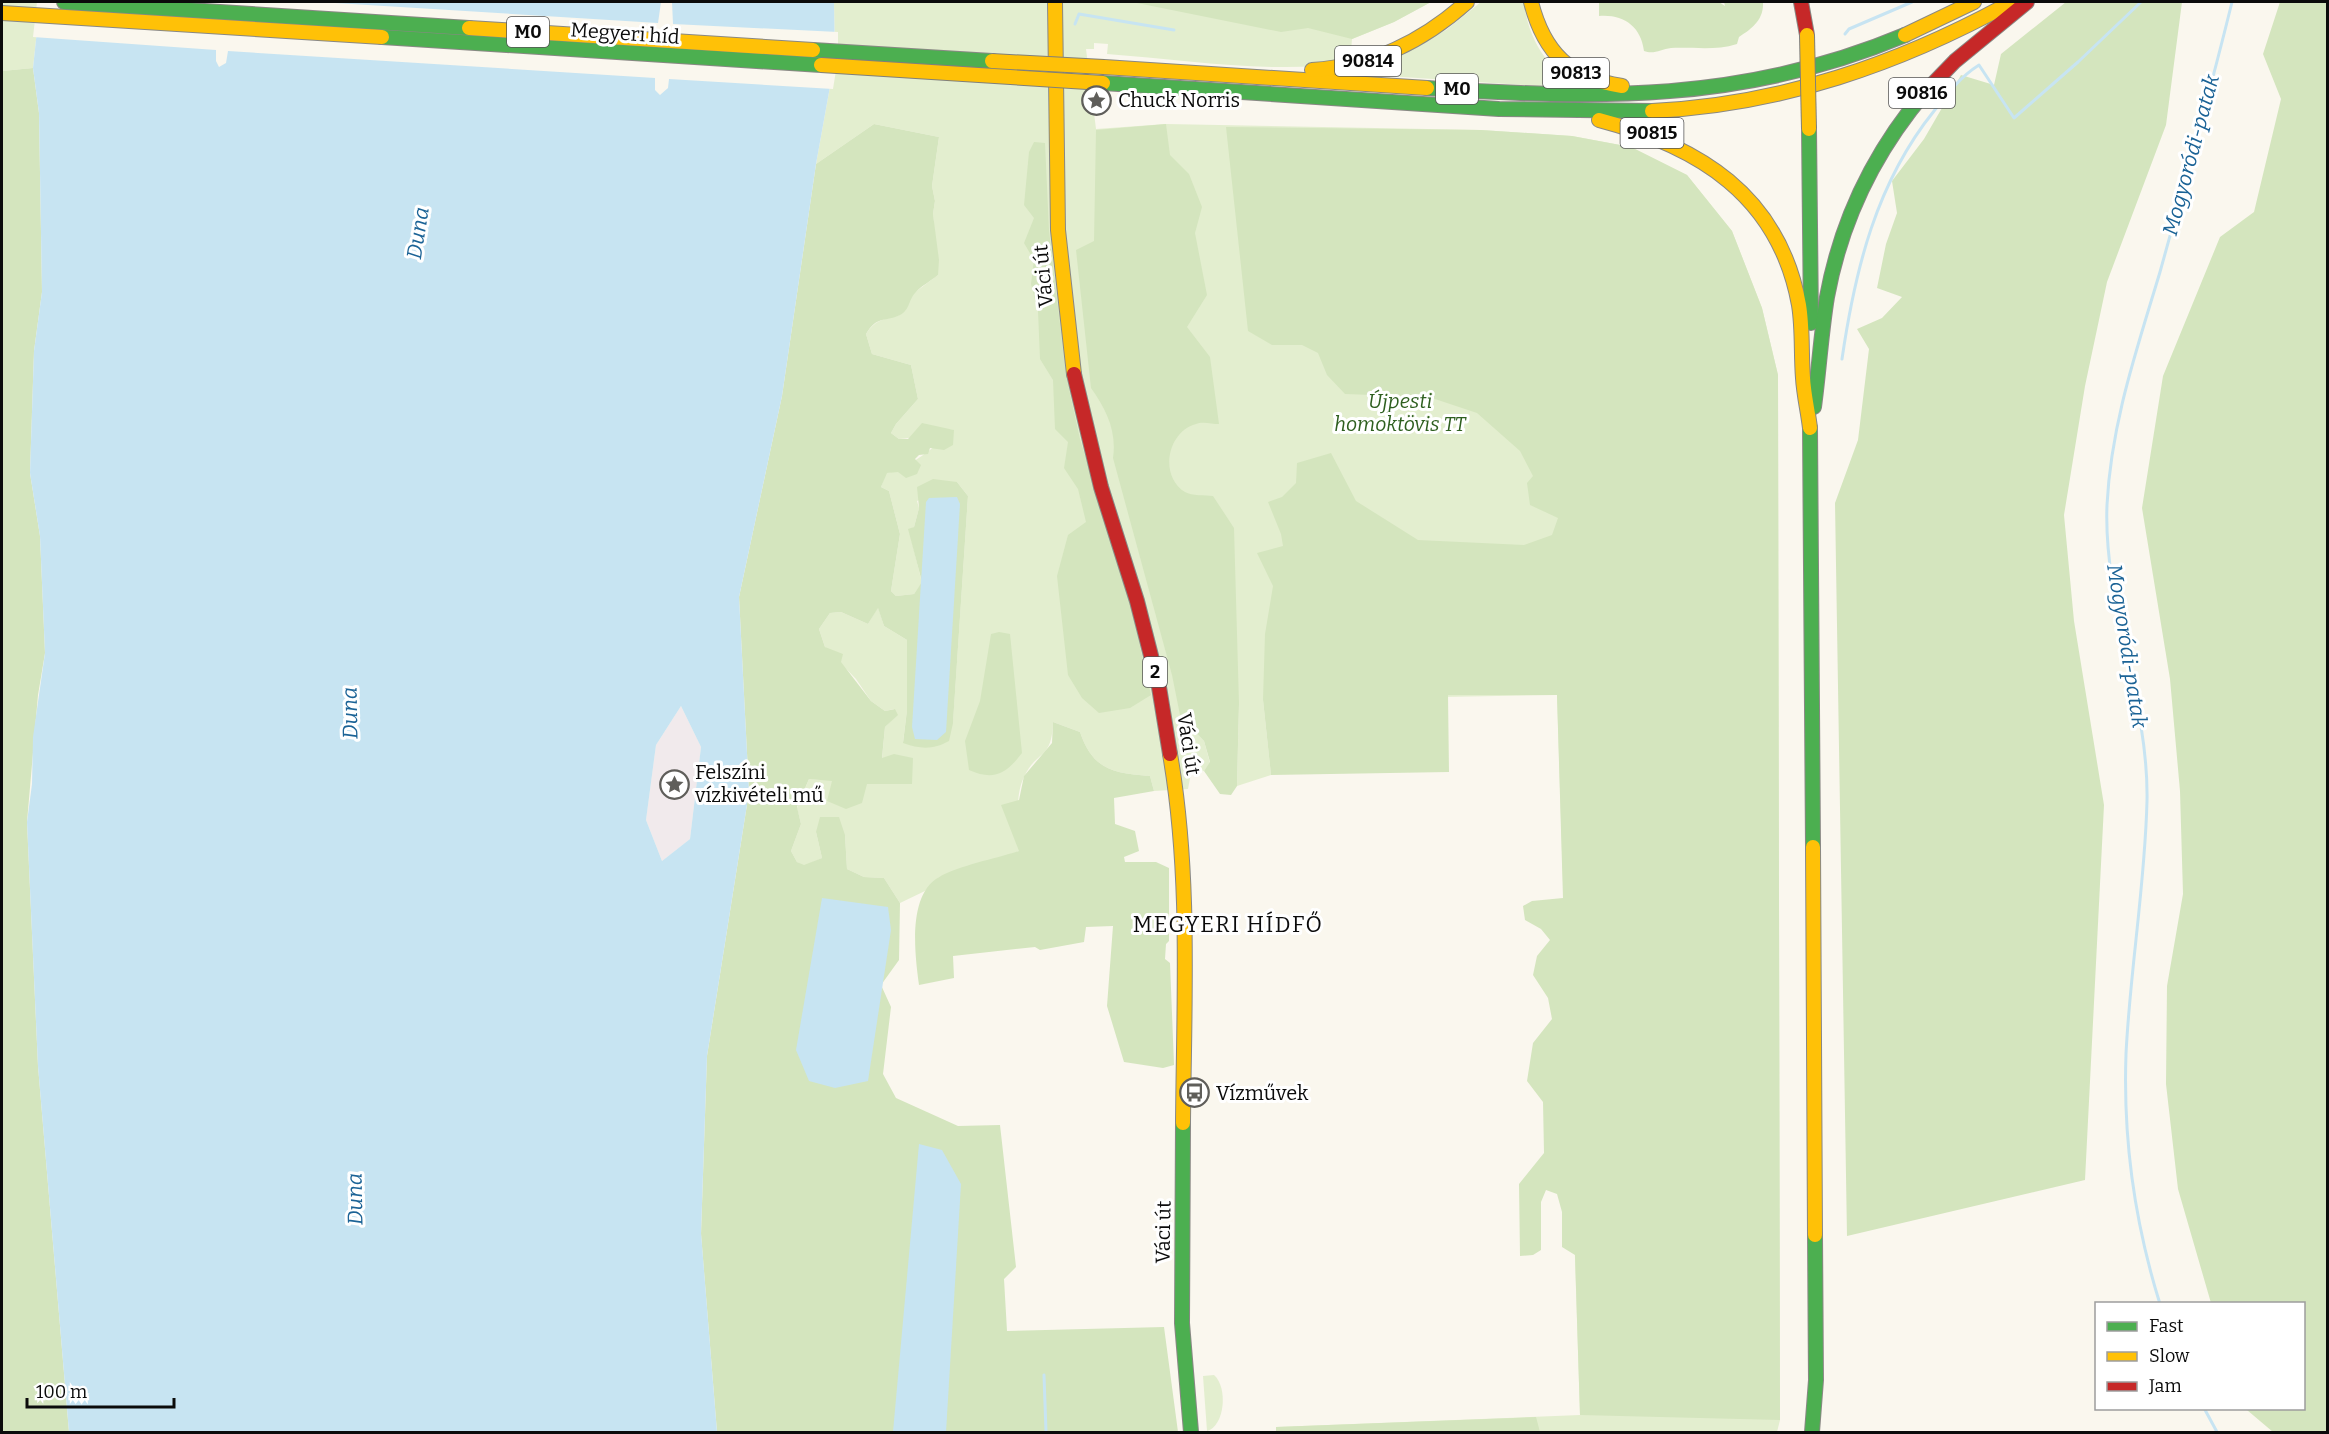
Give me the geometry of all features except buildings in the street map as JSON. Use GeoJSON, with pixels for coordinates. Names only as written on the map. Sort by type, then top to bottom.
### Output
{"type":"FeatureCollection","features":[{"type":"Feature","properties":{"kind":"main road","name":"Megyeri híd"},"geometry":{"type":"LineString","coordinates":[[64,2],[1253,76]]}},
{"type":"Feature","properties":{"kind":"main road","name":"Váci út"},"geometry":{"type":"LineString","coordinates":[[1055,2],[1058,230],[1074,374],[1096,467],[1137,601],[1159,687],[1177,792],[1184,902],[1182,1323],[1191,1432]]}},
{"type":"Feature","properties":{"kind":"main road","name":"90814"},"geometry":{"type":"LineString","coordinates":[[1253,76],[1275,71],[1351,66],[1387,55],[1436,28],[1467,2]]}},
{"type":"Feature","properties":{"kind":"main road","name":"90813"},"geometry":{"type":"LineString","coordinates":[[1531,2],[1538,29],[1543,38],[1559,61],[1573,71],[1601,83],[1660,92]]}},
{"type":"Feature","properties":{"kind":"main road"},"geometry":{"type":"LineString","coordinates":[[1801,2],[1807,35],[1809,129],[1816,1380],[1812,1432]]}},
{"type":"Feature","properties":{"kind":"main road","name":"M0"},"geometry":{"type":"LineString","coordinates":[[1253,76],[1537,94],[1600,96],[1660,92],[1751,82],[1820,65],[1921,29],[1974,2]]}},
{"type":"Feature","properties":{"kind":"main road","name":"M0"},"geometry":{"type":"LineString","coordinates":[[1510,110],[1593,113],[1667,111],[1731,104],[1789,93],[1860,72],[1908,54],[2012,2]]}},
{"type":"Feature","properties":{"kind":"main road","name":"90816"},"geometry":{"type":"LineString","coordinates":[[1810,428],[1828,295],[1843,238],[1862,188],[1887,141],[1932,82],[1978,38],[2027,2]]}},
{"type":"Feature","properties":{"kind":"main road","name":"Megyeri híd"},"geometry":{"type":"LineString","coordinates":[[2,13],[1510,110]]}},
{"type":"Feature","properties":{"kind":"main road","name":"90815"},"geometry":{"type":"LineString","coordinates":[[1510,110],[1542,116],[1599,120],[1659,136],[1690,151],[1722,173],[1747,198],[1780,247],[1798,302],[1803,380],[1810,428]]}},
{"type":"Feature","properties":{"kind":"shaded area","name":"Felszíni vízkivételi mű"},"geometry":{"type":"Polygon","coordinates":[[[681,706],[701,747],[690,839],[662,861],[646,820],[656,745],[681,706]]]}},
{"type":"Feature","properties":{"kind":"green space"},"geometry":{"type":"Polygon","coordinates":[[[2,2],[40,2],[33,68],[2,71],[2,2]]]}},
{"type":"Feature","properties":{"kind":"green space","name":"Újpesti homoktövis TT"},"geometry":{"type":"Polygon","coordinates":[[[834,2],[1431,2],[1394,22],[1352,39],[1350,63],[1290,67],[1228,65],[1107,54],[1108,44],[1094,43],[1094,49],[1086,49],[1096,129],[1166,124],[1481,130],[1572,136],[1631,147],[1687,175],[1732,231],[1762,308],[1778,375],[1780,1420],[1777,1432],[1276,1432],[1276,1427],[1580,1415],[1557,695],[1263,700],[1271,775],[1237,786],[1239,705],[1181,715],[1204,741],[1210,763],[1204,771],[1191,773],[1188,789],[1154,791],[1150,776],[1115,771],[1106,767],[1091,754],[1080,732],[1053,722],[1047,749],[1033,762],[1021,785],[1018,813],[1020,851],[939,877],[925,891],[900,903],[884,878],[864,877],[847,869],[845,835],[816,832],[822,858],[804,866],[797,862],[791,851],[801,824],[797,808],[809,779],[912,784],[882,759],[885,727],[897,715],[894,709],[885,711],[871,701],[856,679],[825,647],[819,629],[830,613],[841,612],[868,624],[878,607],[884,626],[907,640],[907,710],[903,742],[953,722],[968,496],[957,482],[917,501],[919,508],[914,527],[909,530],[922,583],[914,594],[896,596],[891,591],[900,534],[889,491],[881,487],[886,473],[912,462],[953,430],[939,430],[899,439],[891,433],[918,399],[911,365],[872,354],[866,334],[880,321],[898,316],[914,293],[938,275],[933,214],[935,201],[932,186],[939,137],[874,124],[816,164],[835,59],[834,2]]]}},
{"type":"Feature","properties":{"kind":"green space"},"geometry":{"type":"Polygon","coordinates":[[[1132,2],[1431,2],[1394,22],[1352,39],[1308,28],[1281,32],[1132,2]]]}},
{"type":"Feature","properties":{"kind":"green space"},"geometry":{"type":"Polygon","coordinates":[[[1481,2],[1524,2],[1530,28],[1541,51],[1557,71],[1580,86],[1580,89],[1358,74],[1446,30],[1481,2]]]}},
{"type":"Feature","properties":{"kind":"green space"},"geometry":{"type":"Polygon","coordinates":[[[1599,2],[1719,2],[1725,6],[1724,2],[1763,2],[1763,8],[1760,18],[1739,37],[1737,44],[1713,48],[1671,48],[1651,52],[1644,51],[1639,35],[1629,23],[1616,17],[1599,16],[1599,2]]]}},
{"type":"Feature","properties":{"kind":"green space"},"geometry":{"type":"Polygon","coordinates":[[[2066,2],[2182,2],[2166,125],[2107,282],[2085,386],[2064,515],[2074,621],[2104,805],[2085,1180],[1847,1236],[1835,503],[1858,440],[1869,349],[1857,329],[1882,318],[1902,297],[1877,288],[1886,244],[1897,213],[1892,181],[1924,139],[1961,75],[1994,85],[2001,54],[2066,2]]]}},
{"type":"Feature","properties":{"kind":"green space"},"geometry":{"type":"Polygon","coordinates":[[[2280,2],[2328,2],[2327,1432],[2273,1432],[2247,1410],[2305,1410],[2305,1302],[2211,1302],[2178,1189],[2166,1084],[2167,986],[2183,894],[2180,791],[2170,679],[2142,508],[2163,376],[2220,237],[2254,212],[2281,99],[2263,54],[2280,2]]]}},
{"type":"Feature","properties":{"kind":"green space"},"geometry":{"type":"Polygon","coordinates":[[[33,68],[39,113],[42,292],[34,351],[30,473],[40,536],[45,653],[38,695],[27,822],[38,1066],[69,1432],[2,1432],[2,71],[33,68]]]}},
{"type":"Feature","properties":{"kind":"green space"},"geometry":{"type":"Polygon","coordinates":[[[874,124],[939,137],[932,186],[939,260],[938,275],[915,293],[902,314],[880,320],[866,334],[872,354],[911,365],[918,399],[891,433],[899,439],[908,439],[922,423],[954,430],[953,445],[944,450],[930,448],[928,454],[919,455],[915,459],[921,465],[917,474],[906,478],[898,472],[887,473],[881,487],[889,491],[900,534],[891,591],[896,596],[914,594],[922,582],[908,529],[914,527],[919,508],[917,487],[933,479],[957,482],[968,496],[953,723],[949,741],[943,744],[926,748],[903,743],[907,710],[907,640],[884,626],[878,608],[868,624],[841,612],[830,613],[819,629],[825,647],[843,654],[841,662],[871,701],[885,711],[895,709],[898,715],[885,727],[882,758],[894,754],[913,758],[912,784],[867,784],[862,803],[846,809],[827,801],[832,781],[809,779],[797,807],[801,824],[791,851],[797,862],[804,865],[822,858],[816,832],[820,817],[839,817],[845,835],[847,869],[864,877],[884,878],[900,903],[899,960],[881,985],[891,1007],[883,1074],[896,1098],[958,1126],[1000,1125],[1016,1267],[1004,1279],[1007,1331],[1164,1327],[1178,1432],[717,1432],[701,1234],[707,1056],[749,792],[739,597],[782,396],[816,164],[874,124]]]}},
{"type":"Feature","properties":{"kind":"green space"},"geometry":{"type":"Polygon","coordinates":[[[1166,124],[1170,155],[1189,174],[1202,207],[1195,233],[1207,295],[1187,327],[1210,357],[1219,424],[1201,423],[1186,429],[1173,445],[1169,466],[1177,485],[1185,492],[1213,496],[1234,528],[1239,704],[1237,786],[1231,795],[1220,794],[1204,771],[1210,762],[1204,741],[1180,715],[1172,675],[1113,458],[1112,430],[1106,412],[1091,388],[1076,250],[1094,241],[1096,130],[1166,124]]]}},
{"type":"Feature","properties":{"kind":"green space","name":"Újpesti homoktövis TT"},"geometry":{"type":"Polygon","coordinates":[[[1226,127],[1481,130],[1572,136],[1631,147],[1687,175],[1732,231],[1762,308],[1778,375],[1780,1420],[1580,1415],[1575,1255],[1562,1247],[1562,1212],[1557,1194],[1546,1190],[1541,1202],[1541,1250],[1533,1255],[1520,1256],[1519,1184],[1544,1153],[1543,1102],[1527,1081],[1533,1043],[1552,1019],[1548,998],[1533,975],[1537,956],[1550,940],[1541,929],[1525,920],[1523,906],[1532,901],[1563,898],[1557,695],[1448,695],[1449,772],[1271,775],[1263,700],[1265,634],[1273,586],[1257,553],[1283,546],[1281,534],[1268,502],[1282,497],[1296,483],[1297,463],[1331,453],[1356,501],[1418,540],[1524,545],[1552,535],[1558,518],[1530,505],[1527,483],[1533,476],[1520,451],[1477,413],[1429,397],[1407,401],[1372,395],[1345,394],[1327,375],[1318,353],[1302,345],[1272,345],[1248,331],[1226,127]]]}},
{"type":"Feature","properties":{"kind":"green space"},"geometry":{"type":"Polygon","coordinates":[[[1034,142],[1045,143],[1049,230],[1066,375],[1080,439],[1131,606],[1151,695],[1130,708],[1099,713],[1082,698],[1068,675],[1057,576],[1068,535],[1086,522],[1078,489],[1064,468],[1068,442],[1055,429],[1053,380],[1040,359],[1038,311],[1031,284],[1034,260],[1024,243],[1034,218],[1024,205],[1029,152],[1034,142]]]}},
{"type":"Feature","properties":{"kind":"green space"},"geometry":{"type":"Polygon","coordinates":[[[999,632],[1010,634],[1022,753],[1005,771],[986,775],[969,770],[965,741],[980,701],[991,634],[999,632]]]}},
{"type":"Feature","properties":{"kind":"green space"},"geometry":{"type":"Polygon","coordinates":[[[1053,722],[1080,732],[1091,754],[1106,767],[1115,771],[1150,776],[1154,791],[1114,798],[1115,824],[1135,831],[1139,851],[1124,857],[1125,862],[1156,862],[1169,868],[1169,941],[1166,944],[1165,959],[1170,963],[1174,1065],[1163,1068],[1124,1062],[1107,1006],[1113,926],[1086,927],[1084,942],[1040,950],[1035,947],[953,956],[954,978],[919,985],[915,926],[922,897],[939,877],[1019,851],[1001,805],[1019,800],[1024,776],[1052,743],[1053,722]]]}},
{"type":"Feature","properties":{"kind":"green space"},"geometry":{"type":"Polygon","coordinates":[[[1214,1375],[1221,1388],[1223,1406],[1218,1422],[1207,1431],[1203,1376],[1214,1375]]]}},
{"type":"Feature","properties":{"kind":"green space"},"geometry":{"type":"Polygon","coordinates":[[[1536,1417],[1540,1432],[1276,1432],[1276,1427],[1536,1417]]]}},
{"type":"Feature","properties":{"kind":"water","name":"Duna"},"geometry":{"type":"Polygon","coordinates":[[[40,2],[834,2],[835,59],[816,164],[782,396],[739,597],[749,792],[707,1056],[701,1233],[717,1432],[69,1432],[38,1066],[27,822],[32,784],[33,737],[45,653],[40,536],[30,473],[34,351],[42,292],[39,113],[33,68],[40,2]],[[681,706],[656,745],[646,820],[662,861],[690,839],[701,747],[681,706]]]}},
{"type":"Feature","properties":{"kind":"water"},"geometry":{"type":"Polygon","coordinates":[[[957,497],[960,504],[946,732],[937,740],[915,739],[912,727],[926,502],[929,498],[957,497]]]}},
{"type":"Feature","properties":{"kind":"water"},"geometry":{"type":"Polygon","coordinates":[[[822,898],[888,907],[891,930],[868,1081],[835,1088],[809,1081],[796,1050],[822,898]]]}},
{"type":"Feature","properties":{"kind":"water"},"geometry":{"type":"Polygon","coordinates":[[[919,1144],[942,1150],[961,1184],[946,1432],[893,1432],[919,1144]]]}},
{"type":"Feature","properties":{"kind":"pier"},"geometry":{"type":"Polygon","coordinates":[[[37,2],[319,2],[658,23],[661,2],[672,2],[673,24],[838,32],[838,58],[833,89],[669,79],[668,88],[660,95],[655,90],[655,78],[228,51],[226,63],[219,67],[216,61],[216,50],[33,37],[37,2]]]}},
{"type":"Feature","properties":{"kind":"waterway"},"geometry":{"type":"LineString","coordinates":[[1845,34],[1849,29],[1912,2]]}},
{"type":"Feature","properties":{"kind":"waterway"},"geometry":{"type":"LineString","coordinates":[[1842,359],[1862,260],[1883,198],[1914,139],[1949,92],[1979,65],[2014,118],[2078,62],[2141,2]]}},
{"type":"Feature","properties":{"kind":"waterway","name":"Mogyoródi-patak"},"geometry":{"type":"LineString","coordinates":[[2159,1302],[2151,1274],[2132,1181],[2126,1086],[2128,1022],[2146,833],[2146,764],[2112,579],[2107,505],[2109,475],[2126,387],[2179,204],[2232,2]]}},
{"type":"Feature","properties":{"kind":"waterway"},"geometry":{"type":"LineString","coordinates":[[1075,24],[1079,14],[1174,30]]}},
{"type":"Feature","properties":{"kind":"waterway"},"geometry":{"type":"LineString","coordinates":[[1044,1375],[1046,1432]]}},
{"type":"Feature","properties":{"kind":"waterway","name":"Mogyoródi-patak"},"geometry":{"type":"LineString","coordinates":[[2205,1410],[2217,1432]]}},
{"type":"Feature","properties":{"kind":"traffic: fast"},"geometry":{"type":"LineString","coordinates":[[64,2],[469,28]]}},
{"type":"Feature","properties":{"kind":"traffic: fast"},"geometry":{"type":"LineString","coordinates":[[1427,88],[1551,94],[1611,94],[1728,85],[1786,74],[1845,57],[1905,35]]}},
{"type":"Feature","properties":{"kind":"traffic: fast"},"geometry":{"type":"LineString","coordinates":[[382,37],[821,65]]}},
{"type":"Feature","properties":{"kind":"traffic: fast"},"geometry":{"type":"LineString","coordinates":[[813,50],[992,61]]}},
{"type":"Feature","properties":{"kind":"traffic: fast"},"geometry":{"type":"LineString","coordinates":[[1103,83],[1499,109],[1652,111]]}},
{"type":"Feature","properties":{"kind":"traffic: fast"},"geometry":{"type":"LineString","coordinates":[[1814,407],[1827,297],[1841,241],[1862,188],[1876,163],[1891,138],[1925,92]]}},
{"type":"Feature","properties":{"kind":"traffic: fast"},"geometry":{"type":"LineString","coordinates":[[1809,129],[1811,323]]}},
{"type":"Feature","properties":{"kind":"traffic: fast"},"geometry":{"type":"LineString","coordinates":[[1810,428],[1813,847]]}},
{"type":"Feature","properties":{"kind":"traffic: fast"},"geometry":{"type":"LineString","coordinates":[[1183,1123],[1182,1323],[1191,1432]]}},
{"type":"Feature","properties":{"kind":"traffic: fast"},"geometry":{"type":"LineString","coordinates":[[1812,1432],[1816,1380],[1815,1235]]}},
{"type":"Feature","properties":{"kind":"traffic: slow"},"geometry":{"type":"LineString","coordinates":[[1055,2],[1058,230],[1074,374]]}},
{"type":"Feature","properties":{"kind":"traffic: slow"},"geometry":{"type":"LineString","coordinates":[[1312,70],[1356,63],[1396,49],[1432,29],[1467,2]]}},
{"type":"Feature","properties":{"kind":"traffic: slow"},"geometry":{"type":"LineString","coordinates":[[1531,2],[1543,36],[1562,60],[1588,77],[1622,86]]}},
{"type":"Feature","properties":{"kind":"traffic: slow"},"geometry":{"type":"LineString","coordinates":[[1905,35],[1974,2]]}},
{"type":"Feature","properties":{"kind":"traffic: slow"},"geometry":{"type":"LineString","coordinates":[[1652,111],[1747,100],[1838,78],[1926,44],[2012,2]]}},
{"type":"Feature","properties":{"kind":"traffic: slow"},"geometry":{"type":"LineString","coordinates":[[2,13],[382,37]]}},
{"type":"Feature","properties":{"kind":"traffic: slow"},"geometry":{"type":"LineString","coordinates":[[469,28],[813,50]]}},
{"type":"Feature","properties":{"kind":"traffic: slow"},"geometry":{"type":"LineString","coordinates":[[1807,35],[1809,129]]}},
{"type":"Feature","properties":{"kind":"traffic: slow"},"geometry":{"type":"LineString","coordinates":[[992,61],[1104,67]]}},
{"type":"Feature","properties":{"kind":"traffic: slow"},"geometry":{"type":"LineString","coordinates":[[821,65],[1103,83]]}},
{"type":"Feature","properties":{"kind":"traffic: slow"},"geometry":{"type":"LineString","coordinates":[[1104,67],[1427,88]]}},
{"type":"Feature","properties":{"kind":"traffic: slow"},"geometry":{"type":"LineString","coordinates":[[1599,120],[1669,144],[1701,161],[1729,181],[1753,205],[1773,233],[1789,267],[1799,305],[1802,369],[1810,428]]}},
{"type":"Feature","properties":{"kind":"traffic: slow"},"geometry":{"type":"LineString","coordinates":[[1170,754],[1177,800],[1184,891],[1183,1123]]}},
{"type":"Feature","properties":{"kind":"traffic: slow"},"geometry":{"type":"LineString","coordinates":[[1813,847],[1815,1235]]}},
{"type":"Feature","properties":{"kind":"traffic: jam"},"geometry":{"type":"LineString","coordinates":[[1801,2],[1807,35]]}},
{"type":"Feature","properties":{"kind":"traffic: jam"},"geometry":{"type":"LineString","coordinates":[[1925,92],[1955,61],[2027,2]]}},
{"type":"Feature","properties":{"kind":"traffic: jam"},"geometry":{"type":"LineString","coordinates":[[1074,374],[1101,487],[1137,601],[1159,687],[1170,754]]}},
{"type":"Feature","properties":{"kind":"place","name":"Chuck Norris"},"geometry":{"type":"Point","coordinates":[1097,100]}},
{"type":"Feature","properties":{"kind":"place","name":"Felszíni vízkivételi mű"},"geometry":{"type":"Point","coordinates":[674,784]}},
{"type":"Feature","properties":{"kind":"place","name":"Vízművek"},"geometry":{"type":"Point","coordinates":[1195,1093]}},
{"type":"Feature","properties":{"kind":"district","name":"MEGYERI HÍDFŐ"},"geometry":{"type":"Point","coordinates":[1228,924]}}]}
